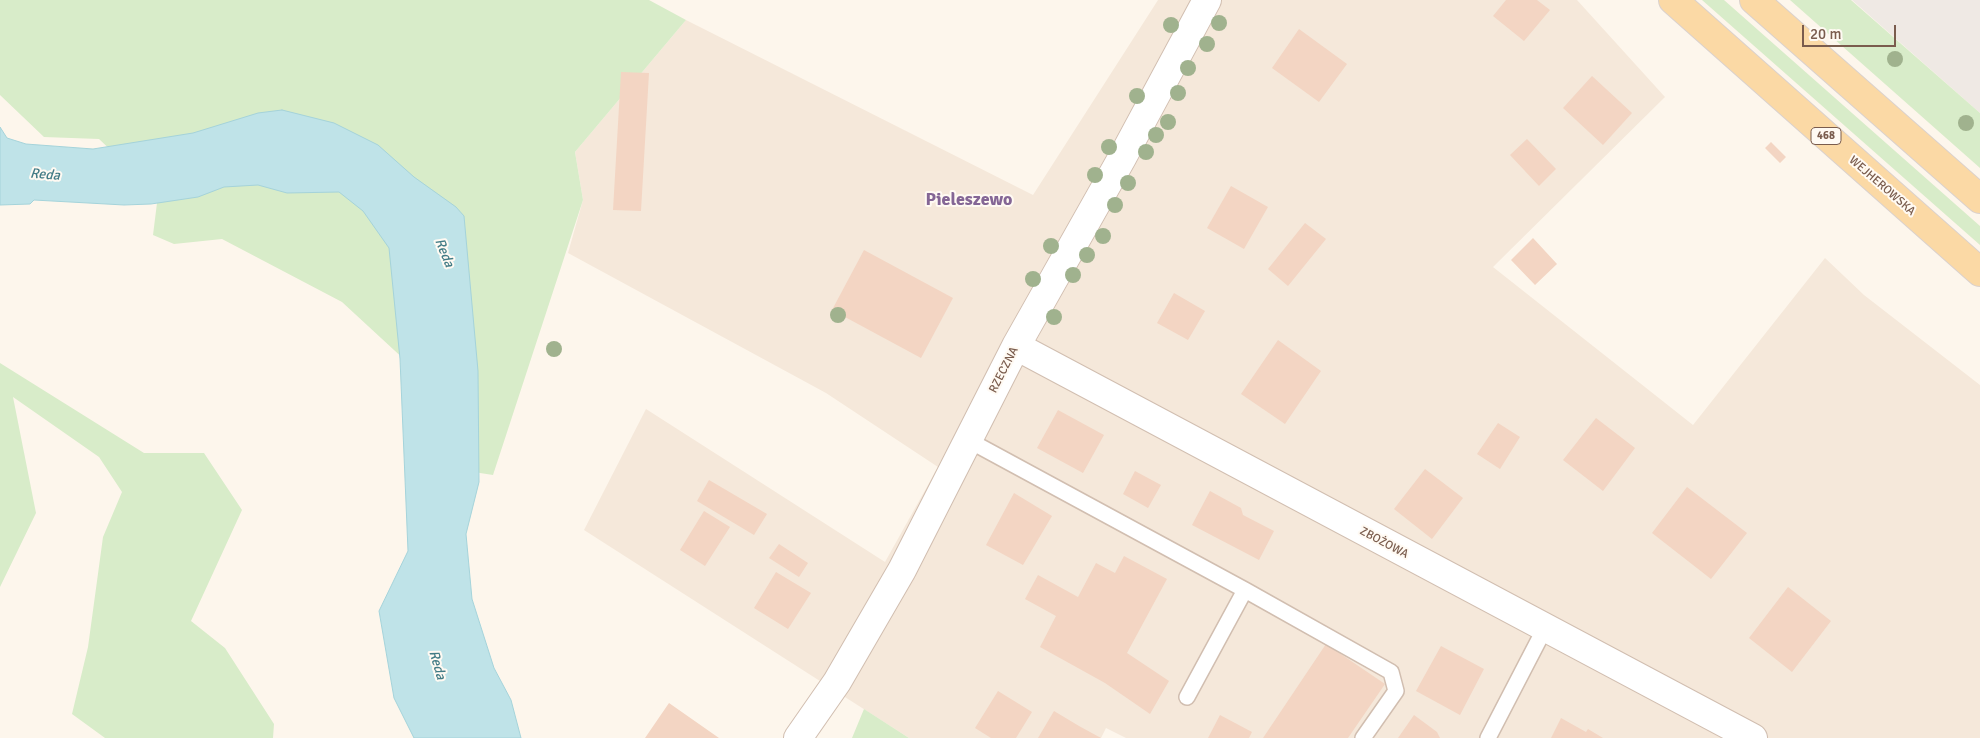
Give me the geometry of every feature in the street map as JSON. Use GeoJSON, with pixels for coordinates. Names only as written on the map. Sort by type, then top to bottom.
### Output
{"type":"FeatureCollection","features":[{"type":"Feature","properties":{"kind":"main road","name":"WEJHEROWSKA"},"geometry":{"type":"LineString","coordinates":[[1673,0],[1980,272]]}},
{"type":"Feature","properties":{"kind":"main road"},"geometry":{"type":"LineString","coordinates":[[1754,0],[1980,199]]}},
{"type":"Feature","properties":{"kind":"street","name":"RZECZNA"},"geometry":{"type":"LineString","coordinates":[[798,738],[837,682],[902,570],[1016,346],[1122,158],[1207,0]]}},
{"type":"Feature","properties":{"kind":"street","name":"ZBOŻOWA"},"geometry":{"type":"LineString","coordinates":[[1016,346],[1753,738]]}},
{"type":"Feature","properties":{"kind":"lane"},"geometry":{"type":"LineString","coordinates":[[968,440],[1245,590],[1391,672],[1396,691],[1363,738]]}},
{"type":"Feature","properties":{"kind":"lane"},"geometry":{"type":"LineString","coordinates":[[1187,697],[1245,590]]}},
{"type":"Feature","properties":{"kind":"lane"},"geometry":{"type":"LineString","coordinates":[[1488,738],[1545,628]]}},
{"type":"Feature","properties":{"kind":"shaded area"},"geometry":{"type":"Polygon","coordinates":[[[1158,0],[1577,0],[1665,97],[1493,267],[1693,425],[1825,258],[1864,295],[1980,385],[1980,738],[1126,738],[1106,728],[1101,738],[909,738],[584,530],[646,409],[885,562],[938,467],[826,393],[568,253],[583,200],[575,152],[686,20],[1033,195],[1158,0]]]}},
{"type":"Feature","properties":{"kind":"shaded area"},"geometry":{"type":"Polygon","coordinates":[[[1852,0],[1980,0],[1980,113],[1852,0]]]}},
{"type":"Feature","properties":{"kind":"green space"},"geometry":{"type":"Polygon","coordinates":[[[0,0],[649,0],[686,20],[575,152],[583,200],[493,475],[454,469],[420,374],[342,302],[222,239],[174,244],[153,235],[158,195],[99,139],[44,137],[0,95],[0,0]]]}},
{"type":"Feature","properties":{"kind":"green space"},"geometry":{"type":"Polygon","coordinates":[[[1702,0],[1724,0],[1980,226],[1980,245],[1702,0]]]}},
{"type":"Feature","properties":{"kind":"green space"},"geometry":{"type":"Polygon","coordinates":[[[1790,0],[1851,0],[1980,113],[1980,168],[1790,0]]]}},
{"type":"Feature","properties":{"kind":"green space"},"geometry":{"type":"Polygon","coordinates":[[[0,363],[144,453],[204,453],[242,510],[191,621],[225,648],[274,724],[273,738],[105,738],[72,714],[88,647],[103,537],[122,492],[99,457],[13,397],[36,513],[0,587],[0,363]]]}},
{"type":"Feature","properties":{"kind":"green space"},"geometry":{"type":"Polygon","coordinates":[[[864,709],[909,738],[852,738],[864,709]]]}},
{"type":"Feature","properties":{"kind":"water","name":"Reda"},"geometry":{"type":"Polygon","coordinates":[[[282,110],[334,123],[378,145],[414,177],[456,207],[464,216],[478,371],[479,482],[466,534],[472,599],[494,668],[511,700],[521,738],[414,738],[394,698],[379,611],[408,551],[400,359],[389,248],[363,211],[339,192],[287,193],[258,185],[224,187],[198,197],[151,204],[124,205],[34,200],[30,204],[0,205],[0,127],[7,138],[26,144],[93,149],[193,133],[258,113],[282,110]]]}},
{"type":"Feature","properties":{"kind":"building"},"geometry":{"type":"Polygon","coordinates":[[[1506,0],[1537,0],[1550,10],[1524,41],[1493,16],[1506,0]]]}},
{"type":"Feature","properties":{"kind":"building"},"geometry":{"type":"Polygon","coordinates":[[[1299,29],[1347,64],[1319,102],[1272,68],[1299,29]]]}},
{"type":"Feature","properties":{"kind":"building"},"geometry":{"type":"Polygon","coordinates":[[[621,72],[649,73],[641,211],[613,210],[621,72]]]}},
{"type":"Feature","properties":{"kind":"building"},"geometry":{"type":"Polygon","coordinates":[[[1592,76],[1632,113],[1603,145],[1563,108],[1592,76]]]}},
{"type":"Feature","properties":{"kind":"building"},"geometry":{"type":"Polygon","coordinates":[[[1527,139],[1556,169],[1539,186],[1510,155],[1527,139]]]}},
{"type":"Feature","properties":{"kind":"building"},"geometry":{"type":"Polygon","coordinates":[[[1771,142],[1786,157],[1780,163],[1765,148],[1771,142]]]}},
{"type":"Feature","properties":{"kind":"building"},"geometry":{"type":"Polygon","coordinates":[[[1231,186],[1268,207],[1244,249],[1207,228],[1231,186]]]}},
{"type":"Feature","properties":{"kind":"building"},"geometry":{"type":"Polygon","coordinates":[[[1305,223],[1326,239],[1288,286],[1268,269],[1305,223]]]}},
{"type":"Feature","properties":{"kind":"building"},"geometry":{"type":"Polygon","coordinates":[[[1533,238],[1557,264],[1535,285],[1511,260],[1533,238]]]}},
{"type":"Feature","properties":{"kind":"building"},"geometry":{"type":"Polygon","coordinates":[[[864,250],[953,298],[921,358],[832,310],[864,250]]]}},
{"type":"Feature","properties":{"kind":"building"},"geometry":{"type":"Polygon","coordinates":[[[1174,293],[1205,311],[1188,340],[1157,323],[1174,293]]]}},
{"type":"Feature","properties":{"kind":"building"},"geometry":{"type":"Polygon","coordinates":[[[1278,340],[1321,371],[1285,424],[1241,394],[1278,340]]]}},
{"type":"Feature","properties":{"kind":"building"},"geometry":{"type":"Polygon","coordinates":[[[1058,410],[1104,435],[1083,473],[1037,448],[1058,410]]]}},
{"type":"Feature","properties":{"kind":"building"},"geometry":{"type":"Polygon","coordinates":[[[1596,418],[1635,448],[1603,491],[1563,460],[1596,418]]]}},
{"type":"Feature","properties":{"kind":"building"},"geometry":{"type":"Polygon","coordinates":[[[1498,423],[1520,437],[1500,469],[1477,454],[1498,423]]]}},
{"type":"Feature","properties":{"kind":"building"},"geometry":{"type":"Polygon","coordinates":[[[1425,469],[1463,498],[1432,539],[1394,509],[1425,469]]]}},
{"type":"Feature","properties":{"kind":"building"},"geometry":{"type":"Polygon","coordinates":[[[1135,471],[1161,485],[1148,508],[1123,494],[1135,471]]]}},
{"type":"Feature","properties":{"kind":"building"},"geometry":{"type":"Polygon","coordinates":[[[709,480],[767,514],[754,535],[697,501],[709,480]]]}},
{"type":"Feature","properties":{"kind":"building"},"geometry":{"type":"Polygon","coordinates":[[[1687,487],[1747,533],[1711,579],[1652,533],[1687,487]]]}},
{"type":"Feature","properties":{"kind":"building"},"geometry":{"type":"Polygon","coordinates":[[[1210,491],[1241,508],[1243,515],[1274,531],[1259,560],[1192,525],[1210,491]]]}},
{"type":"Feature","properties":{"kind":"building"},"geometry":{"type":"Polygon","coordinates":[[[1014,493],[1052,516],[1023,565],[986,545],[1014,493]]]}},
{"type":"Feature","properties":{"kind":"building"},"geometry":{"type":"Polygon","coordinates":[[[704,511],[730,527],[705,566],[680,550],[704,511]]]}},
{"type":"Feature","properties":{"kind":"building"},"geometry":{"type":"Polygon","coordinates":[[[779,544],[808,563],[799,577],[769,558],[779,544]]]}},
{"type":"Feature","properties":{"kind":"building"},"geometry":{"type":"Polygon","coordinates":[[[1124,556],[1167,579],[1127,653],[1169,681],[1150,714],[1105,683],[1040,647],[1056,616],[1025,599],[1038,575],[1078,597],[1096,563],[1115,573],[1124,556]]]}},
{"type":"Feature","properties":{"kind":"building"},"geometry":{"type":"Polygon","coordinates":[[[776,572],[811,593],[788,629],[754,608],[776,572]]]}},
{"type":"Feature","properties":{"kind":"building"},"geometry":{"type":"Polygon","coordinates":[[[1788,587],[1831,621],[1792,672],[1749,638],[1788,587]]]}},
{"type":"Feature","properties":{"kind":"building"},"geometry":{"type":"Polygon","coordinates":[[[1326,644],[1385,684],[1348,738],[1263,738],[1326,644]]]}},
{"type":"Feature","properties":{"kind":"building"},"geometry":{"type":"Polygon","coordinates":[[[1441,646],[1484,669],[1460,715],[1416,691],[1441,646]]]}},
{"type":"Feature","properties":{"kind":"building"},"geometry":{"type":"Polygon","coordinates":[[[998,691],[1032,712],[1016,738],[991,738],[975,728],[998,691]]]}},
{"type":"Feature","properties":{"kind":"building"},"geometry":{"type":"Polygon","coordinates":[[[669,703],[719,738],[645,738],[669,703]]]}},
{"type":"Feature","properties":{"kind":"building"},"geometry":{"type":"Polygon","coordinates":[[[1054,711],[1079,726],[1101,738],[1038,738],[1054,711]]]}},
{"type":"Feature","properties":{"kind":"building"},"geometry":{"type":"Polygon","coordinates":[[[1220,715],[1252,732],[1249,738],[1208,738],[1220,715]]]}},
{"type":"Feature","properties":{"kind":"building"},"geometry":{"type":"Polygon","coordinates":[[[1414,715],[1437,732],[1440,738],[1398,738],[1414,715]]]}},
{"type":"Feature","properties":{"kind":"building"},"geometry":{"type":"Polygon","coordinates":[[[1561,718],[1586,732],[1588,729],[1603,738],[1551,738],[1561,718]]]}},
{"type":"Feature","properties":{"kind":"district","name":"Pieleszewo"},"geometry":{"type":"Point","coordinates":[969,200]}}]}
